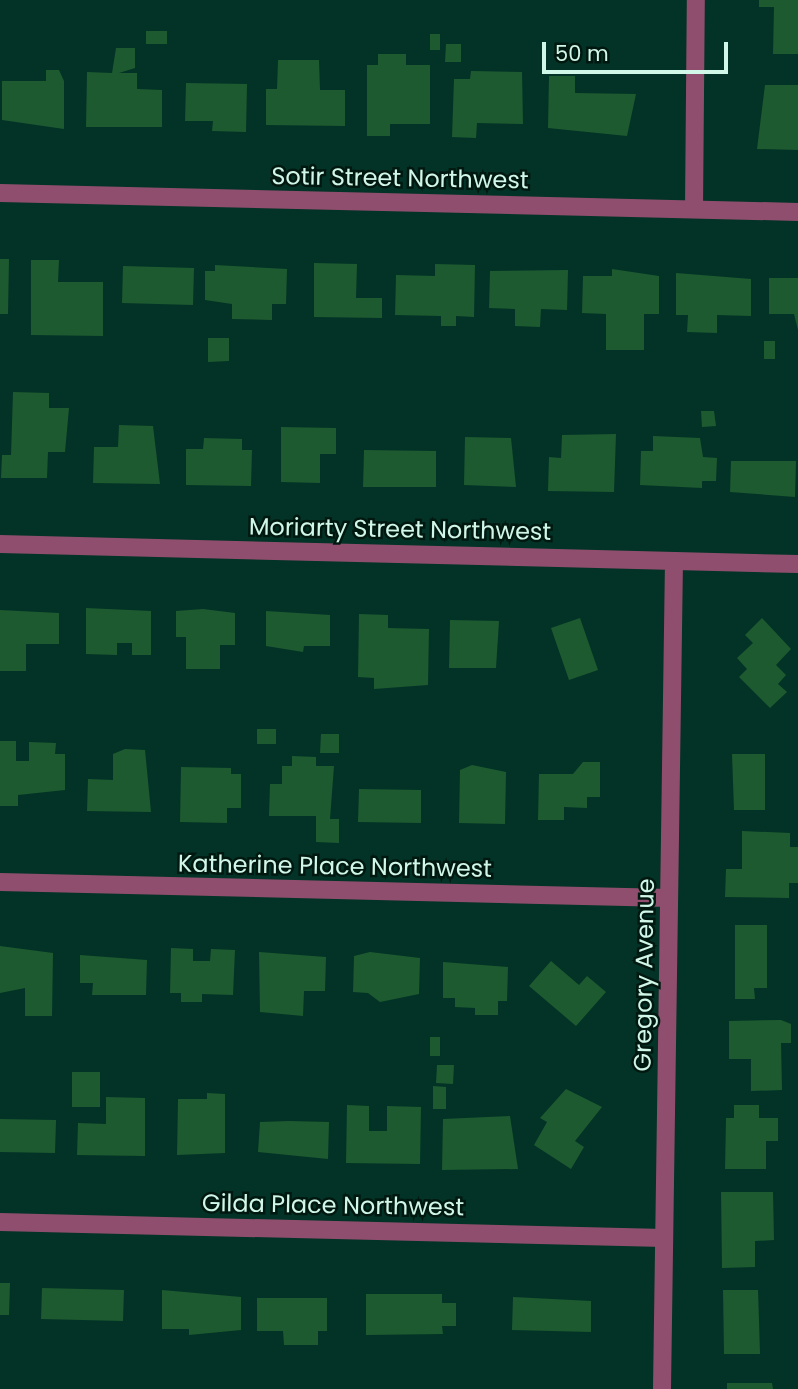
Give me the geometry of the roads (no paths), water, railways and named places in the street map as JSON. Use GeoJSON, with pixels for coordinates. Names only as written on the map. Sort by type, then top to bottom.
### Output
{"type":"FeatureCollection","features":[{"type":"Feature","properties":{"kind":"street"},"geometry":{"type":"LineString","coordinates":[[694,209],[696,0]]}},
{"type":"Feature","properties":{"kind":"street","name":"Sotir Street Northwest"},"geometry":{"type":"LineString","coordinates":[[0,193],[798,212]]}},
{"type":"Feature","properties":{"kind":"street","name":"Moriarty Street Northwest"},"geometry":{"type":"LineString","coordinates":[[0,544],[798,564]]}},
{"type":"Feature","properties":{"kind":"street","name":"Gregory Avenue"},"geometry":{"type":"LineString","coordinates":[[662,1389],[674,561]]}},
{"type":"Feature","properties":{"kind":"street","name":"Katherine Place Northwest"},"geometry":{"type":"LineString","coordinates":[[0,882],[669,898]]}},
{"type":"Feature","properties":{"kind":"street","name":"Gilda Place Northwest"},"geometry":{"type":"LineString","coordinates":[[0,1222],[664,1238]]}}]}
